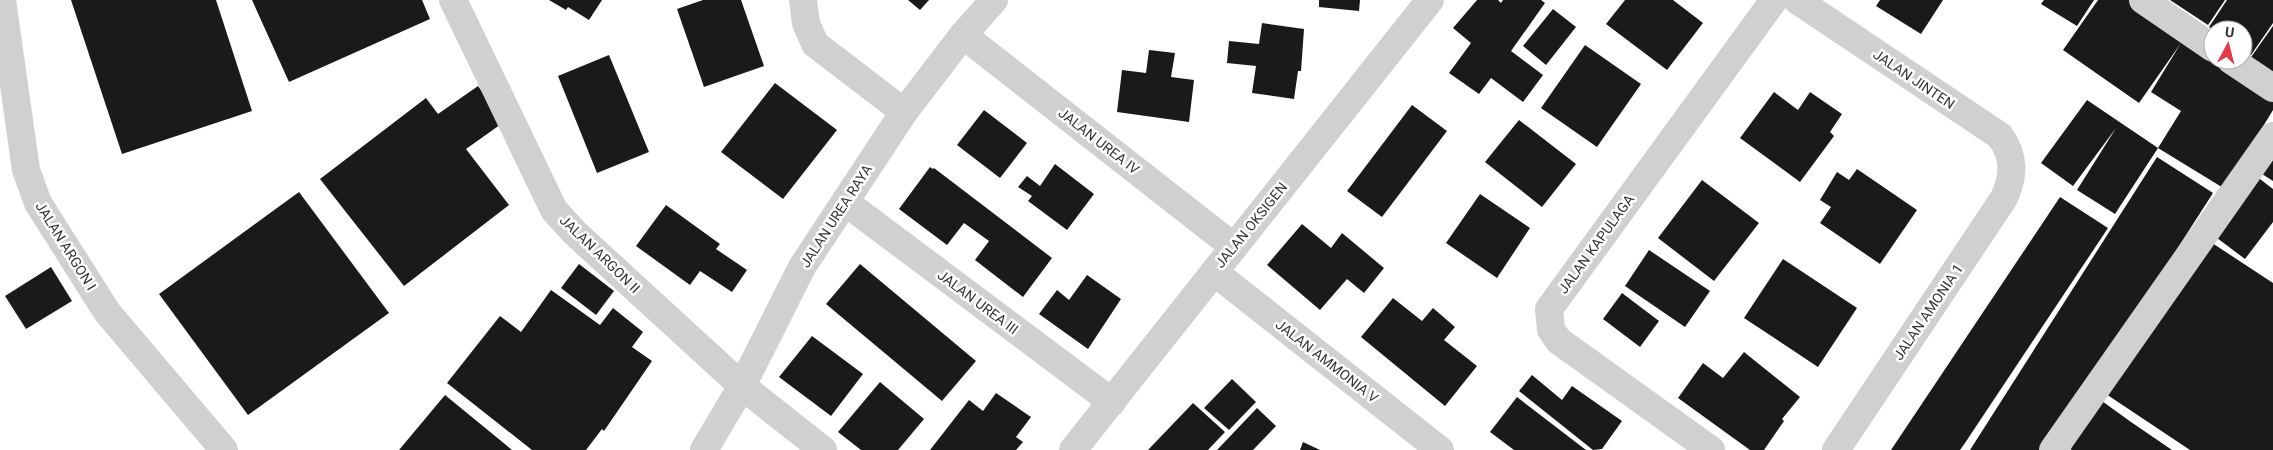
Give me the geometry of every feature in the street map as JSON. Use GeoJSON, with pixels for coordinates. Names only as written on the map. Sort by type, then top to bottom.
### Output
{"type":"FeatureCollection","features":[{"type":"Feature","properties":{"kind":"street","name":"JALAN ARGON I"},"geometry":{"type":"LineString","coordinates":[[2,0],[26,170],[38,203],[107,312],[224,450]]}},
{"type":"Feature","properties":{"kind":"street","name":"JALAN ARGON II"},"geometry":{"type":"LineString","coordinates":[[452,0],[554,210],[575,233],[742,386],[823,450]]}},
{"type":"Feature","properties":{"kind":"street"},"geometry":{"type":"LineString","coordinates":[[803,0],[806,23],[815,44],[904,112]]}},
{"type":"Feature","properties":{"kind":"street","name":"JALAN UREA RAYA"},"geometry":{"type":"LineString","coordinates":[[704,450],[742,386],[802,267],[904,112],[994,0]]}},
{"type":"Feature","properties":{"kind":"street","name":"JALAN OKSIGEN"},"geometry":{"type":"LineString","coordinates":[[1073,450],[1430,0]]}},
{"type":"Feature","properties":{"kind":"street","name":"JALAN KAPULAGA"},"geometry":{"type":"LineString","coordinates":[[1711,450],[1559,341],[1550,330],[1549,309],[1774,0]]}},
{"type":"Feature","properties":{"kind":"street","name":"JALAN JINTEN"},"geometry":{"type":"LineString","coordinates":[[1797,0],[2000,136],[2010,154],[2013,171]]}},
{"type":"Feature","properties":{"kind":"street"},"geometry":{"type":"LineString","coordinates":[[2143,0],[2203,41]]}},
{"type":"Feature","properties":{"kind":"street","name":"JALAN UREA IV"},"geometry":{"type":"LineString","coordinates":[[964,35],[1234,247]]}},
{"type":"Feature","properties":{"kind":"street"},"geometry":{"type":"LineString","coordinates":[[2247,70],[2273,88]]}},
{"type":"Feature","properties":{"kind":"street"},"geometry":{"type":"LineString","coordinates":[[2053,450],[2273,136]]}},
{"type":"Feature","properties":{"kind":"street","name":"JALAN AMONIA 1"},"geometry":{"type":"LineString","coordinates":[[1836,450],[2004,198],[2013,171]]}},
{"type":"Feature","properties":{"kind":"street","name":"JALAN UREA III"},"geometry":{"type":"LineString","coordinates":[[845,202],[1112,402]]}},
{"type":"Feature","properties":{"kind":"street","name":"JALAN AMMONIA V"},"geometry":{"type":"LineString","coordinates":[[1214,272],[1440,450]]}},
{"type":"Feature","properties":{"kind":"building"},"geometry":{"type":"Polygon","coordinates":[[[71,0],[216,0],[252,111],[122,154],[71,0]]]}},
{"type":"Feature","properties":{"kind":"building"},"geometry":{"type":"Polygon","coordinates":[[[252,0],[422,0],[430,19],[289,82],[252,0]]]}},
{"type":"Feature","properties":{"kind":"building"},"geometry":{"type":"Polygon","coordinates":[[[549,0],[602,0],[589,20],[568,7],[566,10],[549,0]]]}},
{"type":"Feature","properties":{"kind":"building"},"geometry":{"type":"Polygon","coordinates":[[[703,0],[741,0],[764,66],[704,87],[677,9],[703,0]]]}},
{"type":"Feature","properties":{"kind":"building"},"geometry":{"type":"Polygon","coordinates":[[[908,0],[929,0],[920,10],[908,0]]]}},
{"type":"Feature","properties":{"kind":"building"},"geometry":{"type":"Polygon","coordinates":[[[1319,0],[1360,0],[1359,11],[1319,7],[1319,0]]]}},
{"type":"Feature","properties":{"kind":"building"},"geometry":{"type":"Polygon","coordinates":[[[1477,0],[1498,0],[1501,3],[1503,0],[1541,0],[1545,3],[1511,51],[1543,75],[1523,102],[1491,78],[1479,94],[1449,73],[1471,43],[1453,28],[1477,0]]]}},
{"type":"Feature","properties":{"kind":"building"},"geometry":{"type":"Polygon","coordinates":[[[1625,0],[1673,0],[1703,23],[1667,70],[1606,24],[1625,0]]]}},
{"type":"Feature","properties":{"kind":"building"},"geometry":{"type":"Polygon","coordinates":[[[1880,0],[1943,0],[1921,34],[1876,6],[1880,0]]]}},
{"type":"Feature","properties":{"kind":"building"},"geometry":{"type":"Polygon","coordinates":[[[2044,0],[2094,0],[2077,26],[2041,4],[2044,0]]]}},
{"type":"Feature","properties":{"kind":"building"},"geometry":{"type":"Polygon","coordinates":[[[2098,0],[2131,0],[2203,46],[2203,70],[2240,70],[2273,91],[2273,110],[2225,189],[2158,148],[2181,111],[2151,92],[2181,43],[2139,103],[2063,50],[2098,0]]]}},
{"type":"Feature","properties":{"kind":"building"},"geometry":{"type":"Polygon","coordinates":[[[2170,0],[2225,0],[2211,20],[2203,20],[2203,22],[2170,0]]]}},
{"type":"Feature","properties":{"kind":"building"},"geometry":{"type":"Polygon","coordinates":[[[2227,0],[2273,0],[2273,23],[2253,52],[2253,20],[2214,20],[2227,0]]]}},
{"type":"Feature","properties":{"kind":"building"},"geometry":{"type":"Polygon","coordinates":[[[1553,9],[1576,27],[1546,65],[1523,46],[1553,9]]]}},
{"type":"Feature","properties":{"kind":"building"},"geometry":{"type":"Polygon","coordinates":[[[1262,23],[1304,29],[1301,71],[1298,71],[1294,99],[1252,93],[1256,66],[1227,63],[1229,41],[1259,44],[1262,23]]]}},
{"type":"Feature","properties":{"kind":"building"},"geometry":{"type":"Polygon","coordinates":[[[2273,26],[2273,77],[2253,63],[2253,54],[2273,26]]]}},
{"type":"Feature","properties":{"kind":"building"},"geometry":{"type":"Polygon","coordinates":[[[1585,45],[1641,84],[1597,147],[1541,108],[1585,45]]]}},
{"type":"Feature","properties":{"kind":"building"},"geometry":{"type":"Polygon","coordinates":[[[1149,50],[1175,53],[1171,77],[1194,80],[1189,122],[1117,112],[1122,70],[1146,73],[1149,50]]]}},
{"type":"Feature","properties":{"kind":"building"},"geometry":{"type":"Polygon","coordinates":[[[609,55],[649,152],[597,173],[558,76],[609,55]]]}},
{"type":"Feature","properties":{"kind":"building"},"geometry":{"type":"Polygon","coordinates":[[[775,83],[837,130],[783,199],[721,152],[775,83]]]}},
{"type":"Feature","properties":{"kind":"building"},"geometry":{"type":"Polygon","coordinates":[[[478,86],[504,122],[466,149],[509,205],[404,286],[320,179],[426,98],[438,114],[478,86]]]}},
{"type":"Feature","properties":{"kind":"building"},"geometry":{"type":"Polygon","coordinates":[[[1774,92],[1798,110],[1810,92],[1842,114],[1830,132],[1834,136],[1800,182],[1740,138],[1774,92]]]}},
{"type":"Feature","properties":{"kind":"building"},"geometry":{"type":"Polygon","coordinates":[[[2087,100],[2158,148],[2115,214],[2077,190],[2116,128],[2073,186],[2041,163],[2087,100]]]}},
{"type":"Feature","properties":{"kind":"building"},"geometry":{"type":"Polygon","coordinates":[[[1412,105],[1447,131],[1382,217],[1347,191],[1412,105]]]}},
{"type":"Feature","properties":{"kind":"building"},"geometry":{"type":"Polygon","coordinates":[[[984,110],[1027,143],[1000,178],[957,145],[984,110]]]}},
{"type":"Feature","properties":{"kind":"building"},"geometry":{"type":"Polygon","coordinates":[[[1519,120],[1576,164],[1542,207],[1485,162],[1519,120]]]}},
{"type":"Feature","properties":{"kind":"building"},"geometry":{"type":"Polygon","coordinates":[[[2273,152],[2273,181],[2259,172],[2273,152]]]}},
{"type":"Feature","properties":{"kind":"building"},"geometry":{"type":"Polygon","coordinates":[[[2157,157],[2213,193],[2049,450],[1970,450],[2157,157]]]}},
{"type":"Feature","properties":{"kind":"building"},"geometry":{"type":"Polygon","coordinates":[[[1055,164],[1094,194],[1067,230],[1028,201],[1032,196],[1018,187],[1027,176],[1040,186],[1055,164]]]}},
{"type":"Feature","properties":{"kind":"building"},"geometry":{"type":"Polygon","coordinates":[[[930,167],[934,168],[1052,258],[1023,297],[975,260],[989,241],[964,223],[947,245],[899,209],[930,167]]]}},
{"type":"Feature","properties":{"kind":"building"},"geometry":{"type":"Polygon","coordinates":[[[1857,169],[1917,210],[1880,264],[1820,223],[1831,207],[1820,200],[1837,172],[1849,180],[1857,169]]]}},
{"type":"Feature","properties":{"kind":"building"},"geometry":{"type":"Polygon","coordinates":[[[2256,176],[2273,189],[2273,222],[2245,259],[2213,235],[2256,176]]]}},
{"type":"Feature","properties":{"kind":"building"},"geometry":{"type":"Polygon","coordinates":[[[1702,180],[1759,223],[1714,281],[1658,238],[1702,180]]]}},
{"type":"Feature","properties":{"kind":"building"},"geometry":{"type":"Polygon","coordinates":[[[299,192],[389,313],[248,415],[159,294],[299,192]]]}},
{"type":"Feature","properties":{"kind":"building"},"geometry":{"type":"Polygon","coordinates":[[[1480,194],[1530,228],[1497,278],[1446,243],[1480,194]]]}},
{"type":"Feature","properties":{"kind":"building"},"geometry":{"type":"Polygon","coordinates":[[[2060,197],[2108,228],[1965,443],[1960,450],[1891,450],[2060,197]]]}},
{"type":"Feature","properties":{"kind":"building"},"geometry":{"type":"Polygon","coordinates":[[[666,205],[720,244],[716,249],[747,270],[732,292],[700,271],[690,285],[636,246],[666,205]]]}},
{"type":"Feature","properties":{"kind":"building"},"geometry":{"type":"Polygon","coordinates":[[[1302,224],[1331,248],[1342,233],[1384,268],[1364,293],[1347,279],[1320,310],[1267,265],[1302,224]]]}},
{"type":"Feature","properties":{"kind":"building"},"geometry":{"type":"Polygon","coordinates":[[[2206,239],[2273,283],[2273,450],[2190,450],[2103,392],[2206,239]]]}},
{"type":"Feature","properties":{"kind":"building"},"geometry":{"type":"Polygon","coordinates":[[[1649,250],[1710,291],[1685,327],[1625,286],[1649,250]]]}},
{"type":"Feature","properties":{"kind":"building"},"geometry":{"type":"Polygon","coordinates":[[[1783,259],[1857,308],[1818,367],[1744,318],[1783,259]]]}},
{"type":"Feature","properties":{"kind":"building"},"geometry":{"type":"Polygon","coordinates":[[[579,264],[614,291],[596,315],[561,288],[579,264]]]}},
{"type":"Feature","properties":{"kind":"building"},"geometry":{"type":"Polygon","coordinates":[[[860,264],[976,361],[942,401],[826,304],[860,264]]]}},
{"type":"Feature","properties":{"kind":"building"},"geometry":{"type":"Polygon","coordinates":[[[51,267],[72,301],[26,329],[5,296],[51,267]]]}},
{"type":"Feature","properties":{"kind":"building"},"geometry":{"type":"Polygon","coordinates":[[[1087,275],[1121,299],[1088,349],[1039,314],[1057,290],[1069,300],[1087,275]]]}},
{"type":"Feature","properties":{"kind":"building"},"geometry":{"type":"Polygon","coordinates":[[[551,290],[600,325],[613,308],[643,332],[632,347],[652,361],[604,431],[602,429],[586,450],[532,450],[447,383],[500,316],[521,332],[551,290]]]}},
{"type":"Feature","properties":{"kind":"building"},"geometry":{"type":"Polygon","coordinates":[[[1622,293],[1659,321],[1640,347],[1603,319],[1622,293]]]}},
{"type":"Feature","properties":{"kind":"building"},"geometry":{"type":"Polygon","coordinates":[[[1393,298],[1422,321],[1433,308],[1455,327],[1444,340],[1477,366],[1445,406],[1361,337],[1393,298]]]}},
{"type":"Feature","properties":{"kind":"building"},"geometry":{"type":"Polygon","coordinates":[[[812,336],[863,374],[831,416],[779,377],[812,336]]]}},
{"type":"Feature","properties":{"kind":"building"},"geometry":{"type":"Polygon","coordinates":[[[1744,352],[1800,397],[1782,419],[1784,421],[1764,450],[1750,450],[1678,398],[1703,363],[1723,378],[1744,352]]]}},
{"type":"Feature","properties":{"kind":"building"},"geometry":{"type":"Polygon","coordinates":[[[1532,375],[1562,400],[1572,386],[1622,421],[1602,449],[1593,450],[1519,391],[1532,375]]]}},
{"type":"Feature","properties":{"kind":"building"},"geometry":{"type":"Polygon","coordinates":[[[1232,379],[1256,402],[1229,430],[1204,408],[1232,379]]]}},
{"type":"Feature","properties":{"kind":"building"},"geometry":{"type":"Polygon","coordinates":[[[880,382],[924,419],[898,450],[861,450],[838,432],[880,382]]]}},
{"type":"Feature","properties":{"kind":"building"},"geometry":{"type":"Polygon","coordinates":[[[996,393],[1031,417],[1016,437],[1023,442],[1016,450],[930,450],[969,400],[983,411],[996,393]]]}},
{"type":"Feature","properties":{"kind":"building"},"geometry":{"type":"Polygon","coordinates":[[[445,395],[512,450],[399,450],[445,395]]]}},
{"type":"Feature","properties":{"kind":"building"},"geometry":{"type":"Polygon","coordinates":[[[2095,396],[2172,450],[2072,450],[2062,443],[2095,396]]]}},
{"type":"Feature","properties":{"kind":"building"},"geometry":{"type":"Polygon","coordinates":[[[1517,397],[1586,450],[1514,450],[1490,432],[1517,397]]]}},
{"type":"Feature","properties":{"kind":"building"},"geometry":{"type":"Polygon","coordinates":[[[1193,403],[1225,432],[1208,450],[1148,450],[1193,403]]]}},
{"type":"Feature","properties":{"kind":"building"},"geometry":{"type":"Polygon","coordinates":[[[1257,408],[1276,426],[1253,450],[1217,450],[1257,408]]]}},
{"type":"Feature","properties":{"kind":"building"},"geometry":{"type":"Polygon","coordinates":[[[1303,442],[1320,450],[1300,450],[1303,442]]]}}]}
